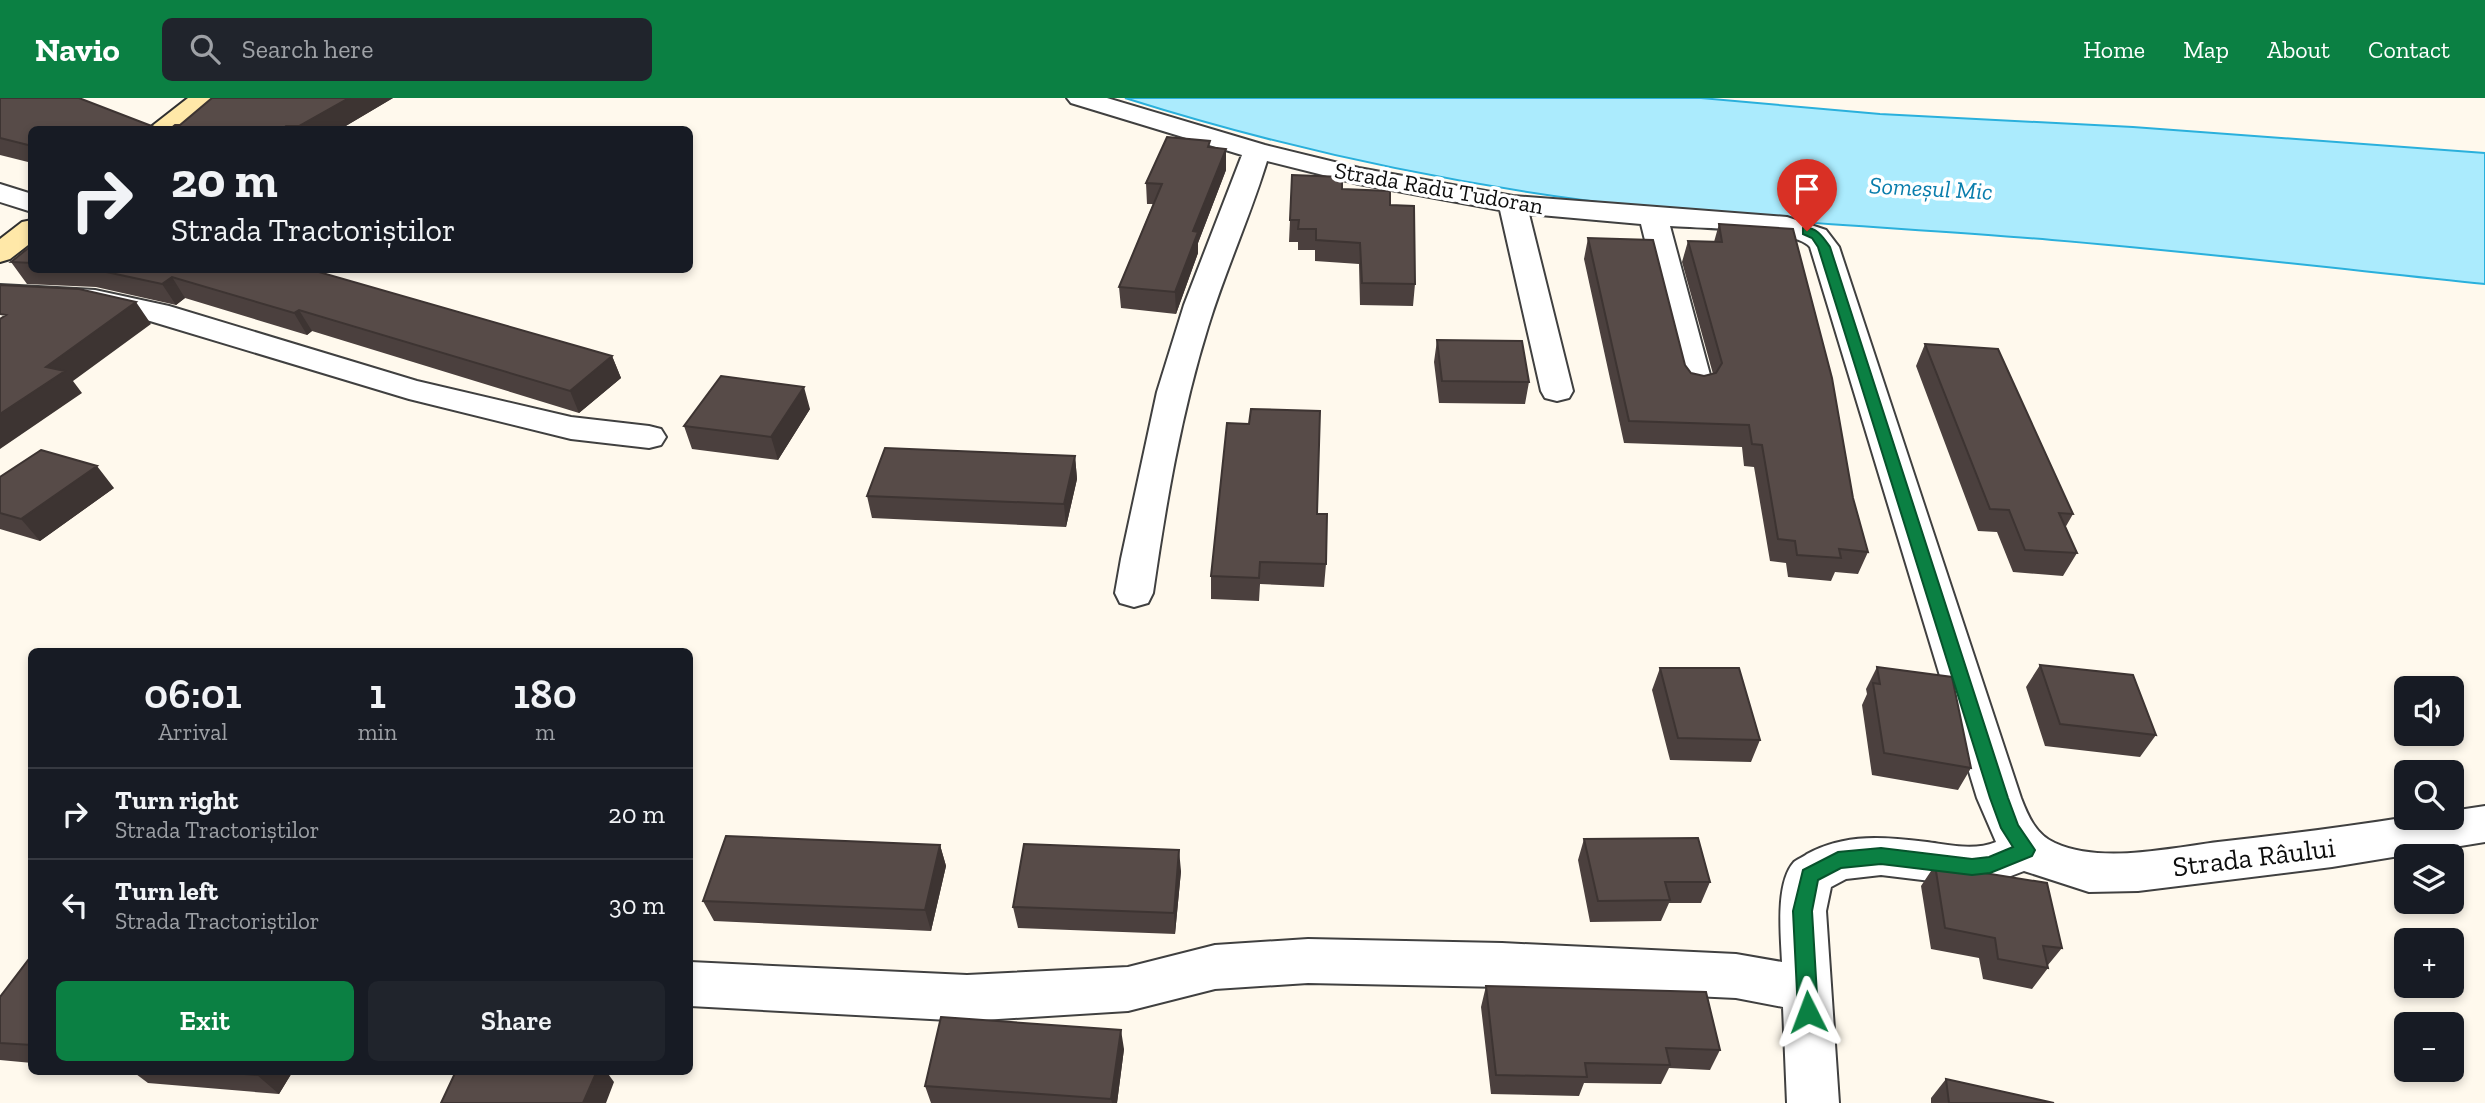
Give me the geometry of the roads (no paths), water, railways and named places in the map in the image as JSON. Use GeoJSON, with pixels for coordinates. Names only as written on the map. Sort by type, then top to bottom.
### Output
{"type":"FeatureCollection","features":[{"type":"Feature","properties":{"kind":"main road"},"geometry":{"type":"LineString","coordinates":[[166,126],[204,98]]}},
{"type":"Feature","properties":{"kind":"main road"},"geometry":{"type":"LineString","coordinates":[[0,253],[28,231]]}},
{"type":"Feature","properties":{"kind":"street","name":"Strada Radu Tudoran"},"geometry":{"type":"LineString","coordinates":[[1080,98],[1256,151],[1359,176],[1513,204],[1654,218],[1787,226],[1816,236],[1824,247],[1999,798],[2011,828],[2026,850]]}},
{"type":"Feature","properties":{"kind":"street"},"geometry":{"type":"LineString","coordinates":[[1134,593],[1158,452],[1175,385],[1193,324],[1256,151]]}},
{"type":"Feature","properties":{"kind":"street"},"geometry":{"type":"LineString","coordinates":[[0,192],[28,202]]}},
{"type":"Feature","properties":{"kind":"street"},"geometry":{"type":"LineString","coordinates":[[1513,204],[1557,391]]}},
{"type":"Feature","properties":{"kind":"street"},"geometry":{"type":"LineString","coordinates":[[1654,218],[1697,386]]}},
{"type":"Feature","properties":{"kind":"street"},"geometry":{"type":"LineString","coordinates":[[0,294],[95,299],[158,313],[409,389],[571,428],[649,437]]}},
{"type":"Feature","properties":{"kind":"street","name":"Strada Râului"},"geometry":{"type":"LineString","coordinates":[[2026,850],[2046,861],[2089,872],[2138,872],[2332,848],[2485,824]]}},
{"type":"Feature","properties":{"kind":"street"},"geometry":{"type":"LineString","coordinates":[[1812,1103],[1803,911],[1810,876],[1838,860],[1881,856],[1972,867],[1990,865],[2026,850]]}},
{"type":"Feature","properties":{"kind":"street"},"geometry":{"type":"LineString","coordinates":[[693,984],[967,998],[1128,989],[1215,967],[1308,961],[1502,965],[1736,976],[1807,989]]}},
{"type":"Feature","properties":{"kind":"water","name":"Someșul Mic"},"geometry":{"type":"Polygon","coordinates":[[[1125,98],[1701,98],[1880,114],[2133,127],[2485,153],[2485,284],[2106,245],[1647,208],[1531,193],[1355,160],[1125,98]]]}}]}
